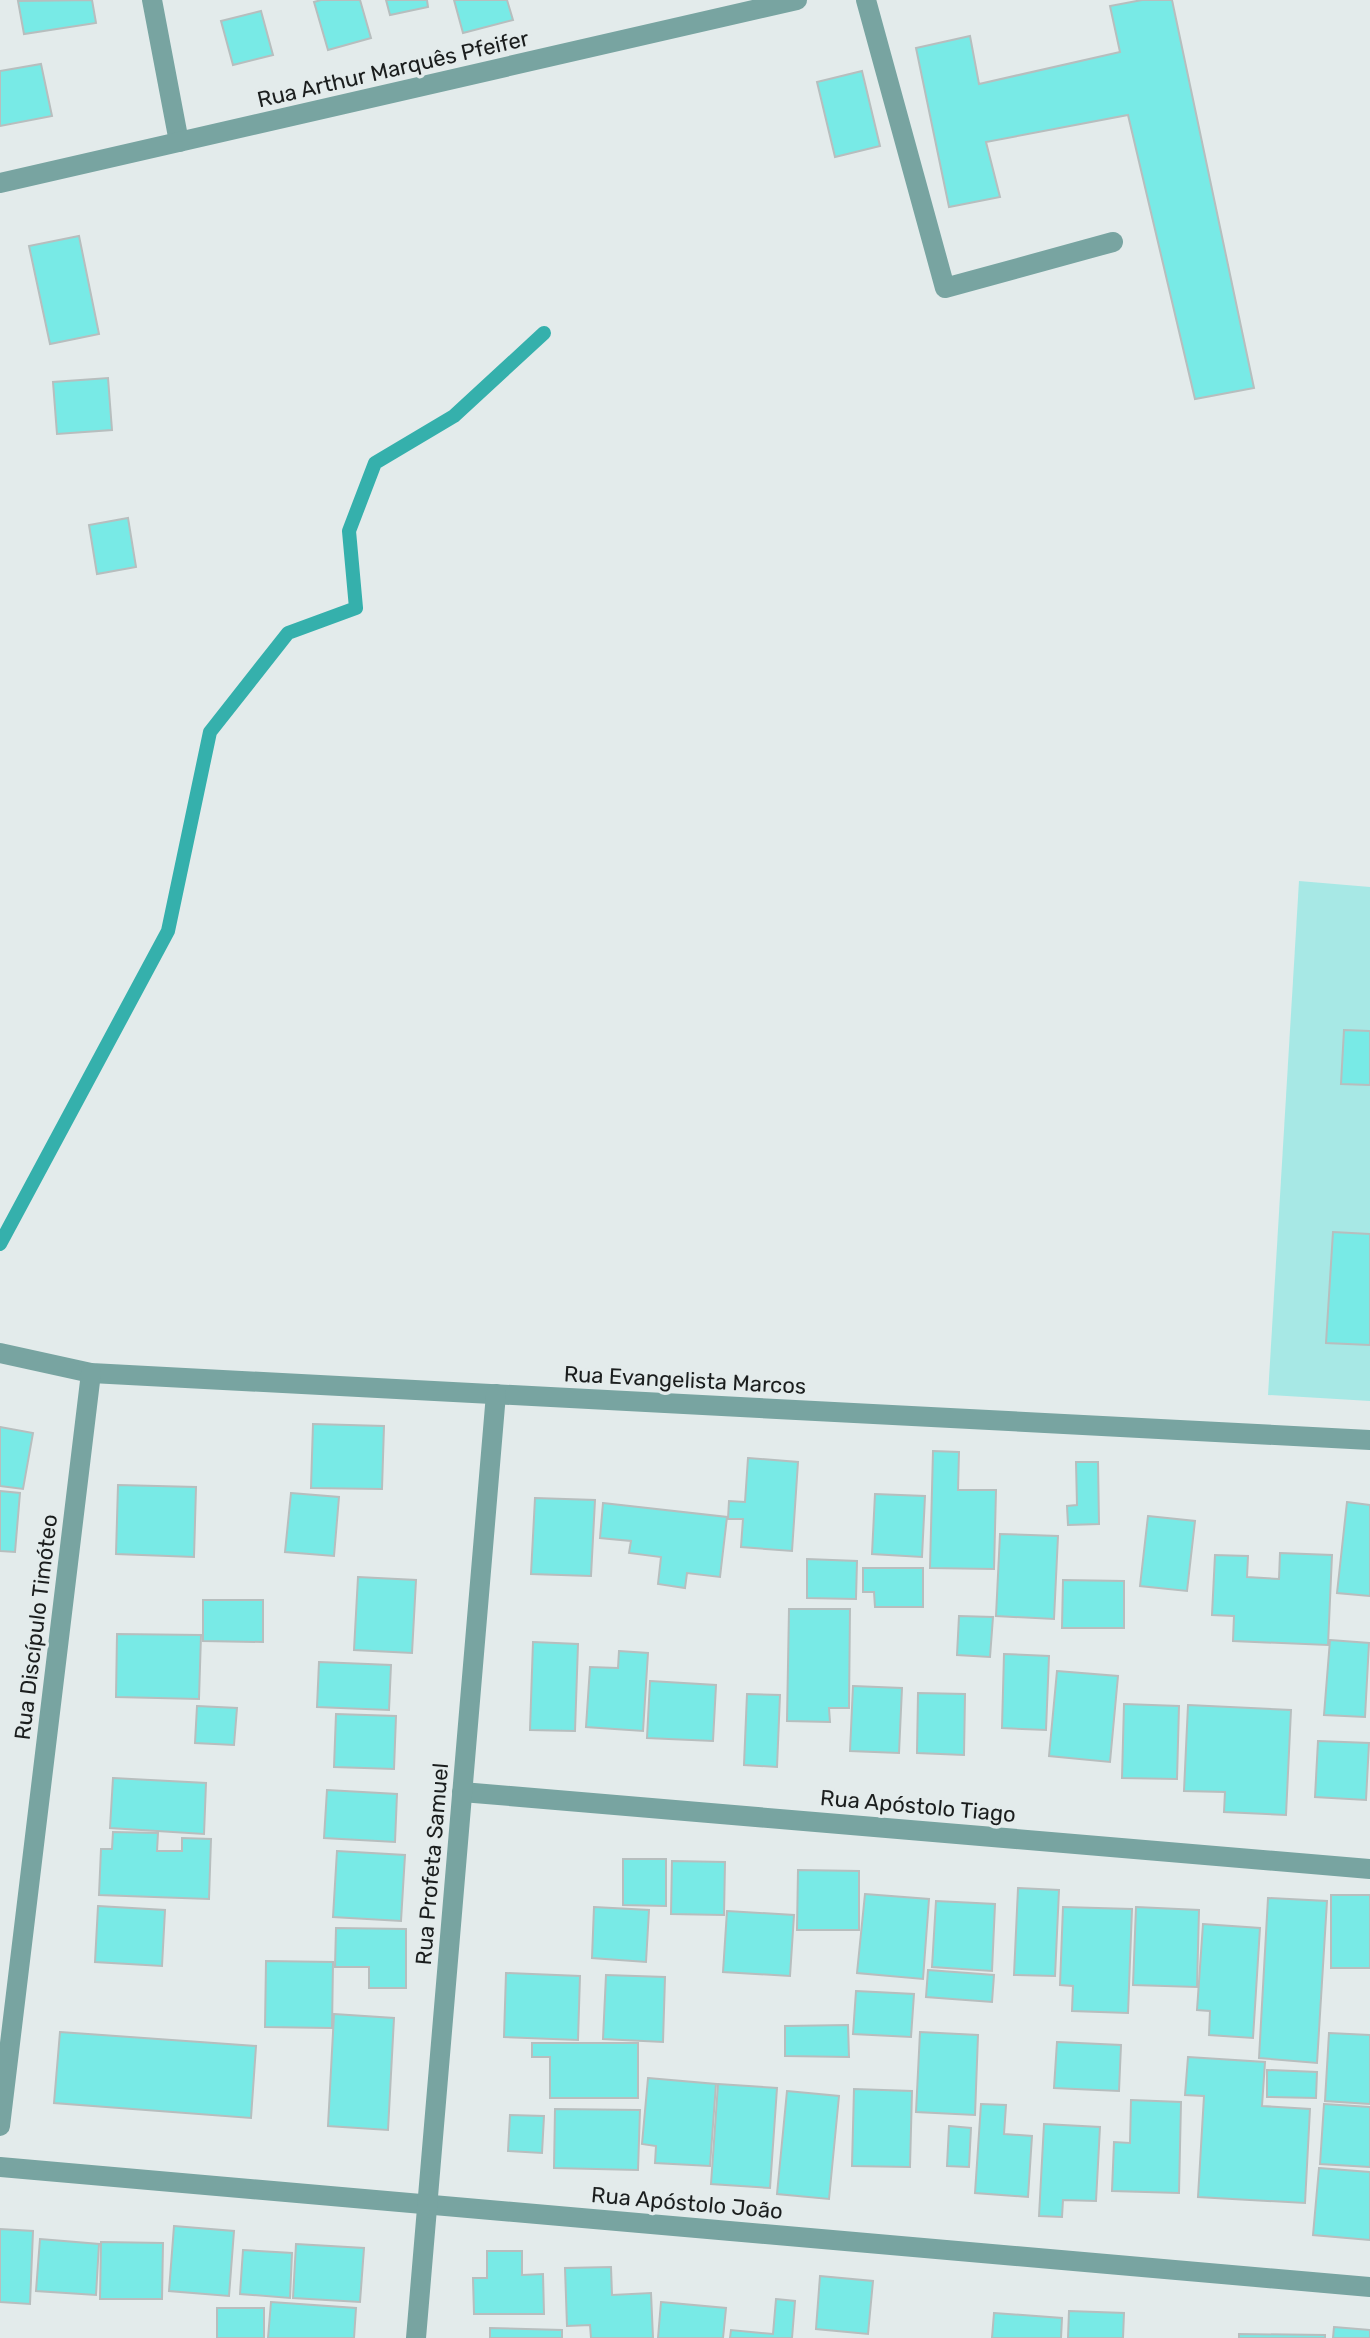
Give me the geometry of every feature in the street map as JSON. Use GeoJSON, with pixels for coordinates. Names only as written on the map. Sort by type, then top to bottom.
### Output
{"type":"FeatureCollection","features":[{"type":"Feature","properties":{"kind":"street"},"geometry":{"type":"LineString","coordinates":[[152,0],[179,142]]}},
{"type":"Feature","properties":{"kind":"street","name":"Rua Arthur Marquês Pfeifer"},"geometry":{"type":"LineString","coordinates":[[0,183],[797,0]]}},
{"type":"Feature","properties":{"kind":"street"},"geometry":{"type":"LineString","coordinates":[[866,0],[945,288],[1113,242]]}},
{"type":"Feature","properties":{"kind":"street","name":"Rua Evangelista Marcos"},"geometry":{"type":"LineString","coordinates":[[0,1353],[91,1373],[1370,1440]]}},
{"type":"Feature","properties":{"kind":"street","name":"Rua Discípulo Timóteo"},"geometry":{"type":"LineString","coordinates":[[0,2126],[91,1373]]}},
{"type":"Feature","properties":{"kind":"street","name":"Rua Profeta Samuel"},"geometry":{"type":"LineString","coordinates":[[416,2338],[496,1394]]}},
{"type":"Feature","properties":{"kind":"street","name":"Rua Apóstolo Tiago"},"geometry":{"type":"LineString","coordinates":[[462,1792],[1370,1869]]}},
{"type":"Feature","properties":{"kind":"street","name":"Rua Apóstolo João"},"geometry":{"type":"LineString","coordinates":[[0,2167],[1370,2287]]}},
{"type":"Feature","properties":{"kind":"shaded area"},"geometry":{"type":"Polygon","coordinates":[[[1299,881],[1370,887],[1370,1401],[1268,1395],[1299,881]]]}},
{"type":"Feature","properties":{"kind":"building"},"geometry":{"type":"Polygon","coordinates":[[[92,0],[96,23],[24,34],[18,1],[92,0]]]}},
{"type":"Feature","properties":{"kind":"building"},"geometry":{"type":"Polygon","coordinates":[[[360,0],[371,38],[328,50],[314,2],[360,0]]]}},
{"type":"Feature","properties":{"kind":"building"},"geometry":{"type":"Polygon","coordinates":[[[386,0],[427,0],[428,7],[390,15],[386,0]]]}},
{"type":"Feature","properties":{"kind":"building"},"geometry":{"type":"Polygon","coordinates":[[[454,0],[507,0],[513,20],[463,33],[454,0]]]}},
{"type":"Feature","properties":{"kind":"building"},"geometry":{"type":"Polygon","coordinates":[[[1142,0],[1172,0],[1254,388],[1195,399],[1128,115],[986,142],[1000,197],[949,207],[916,48],[970,36],[979,84],[1120,52],[1110,6],[1142,0]]]}},
{"type":"Feature","properties":{"kind":"building"},"geometry":{"type":"Polygon","coordinates":[[[261,11],[273,55],[233,65],[221,21],[261,11]]]}},
{"type":"Feature","properties":{"kind":"building"},"geometry":{"type":"Polygon","coordinates":[[[41,64],[52,116],[0,126],[0,71],[41,64]]]}},
{"type":"Feature","properties":{"kind":"building"},"geometry":{"type":"Polygon","coordinates":[[[862,71],[880,146],[835,157],[817,82],[862,71]]]}},
{"type":"Feature","properties":{"kind":"building"},"geometry":{"type":"Polygon","coordinates":[[[79,236],[99,334],[50,344],[29,246],[79,236]]]}},
{"type":"Feature","properties":{"kind":"building"},"geometry":{"type":"Polygon","coordinates":[[[108,378],[112,430],[57,434],[53,382],[108,378]]]}},
{"type":"Feature","properties":{"kind":"building"},"geometry":{"type":"Polygon","coordinates":[[[128,518],[136,567],[97,574],[89,525],[128,518]]]}},
{"type":"Feature","properties":{"kind":"building"},"geometry":{"type":"Polygon","coordinates":[[[1344,1030],[1370,1031],[1370,1085],[1341,1084],[1344,1030]]]}},
{"type":"Feature","properties":{"kind":"building"},"geometry":{"type":"Polygon","coordinates":[[[1333,1232],[1370,1234],[1370,1345],[1326,1343],[1333,1232]]]}},
{"type":"Feature","properties":{"kind":"building"},"geometry":{"type":"Polygon","coordinates":[[[313,1424],[384,1426],[382,1489],[311,1488],[313,1424]]]}},
{"type":"Feature","properties":{"kind":"building"},"geometry":{"type":"Polygon","coordinates":[[[0,1427],[33,1433],[23,1489],[0,1486],[0,1427]]]}},
{"type":"Feature","properties":{"kind":"building"},"geometry":{"type":"Polygon","coordinates":[[[933,1451],[959,1452],[958,1490],[996,1490],[994,1569],[930,1568],[933,1451]]]}},
{"type":"Feature","properties":{"kind":"building"},"geometry":{"type":"Polygon","coordinates":[[[748,1458],[798,1462],[792,1551],[741,1547],[743,1519],[728,1519],[729,1501],[745,1502],[748,1458]]]}},
{"type":"Feature","properties":{"kind":"building"},"geometry":{"type":"Polygon","coordinates":[[[1076,1462],[1098,1462],[1099,1524],[1068,1525],[1067,1506],[1077,1505],[1076,1462]]]}},
{"type":"Feature","properties":{"kind":"building"},"geometry":{"type":"Polygon","coordinates":[[[118,1485],[196,1487],[194,1557],[116,1554],[118,1485]]]}},
{"type":"Feature","properties":{"kind":"building"},"geometry":{"type":"Polygon","coordinates":[[[0,1491],[20,1493],[15,1552],[0,1551],[0,1491]]]}},
{"type":"Feature","properties":{"kind":"building"},"geometry":{"type":"Polygon","coordinates":[[[291,1493],[339,1497],[334,1556],[285,1552],[291,1493]]]}},
{"type":"Feature","properties":{"kind":"building"},"geometry":{"type":"Polygon","coordinates":[[[875,1494],[925,1496],[922,1557],[872,1554],[875,1494]]]}},
{"type":"Feature","properties":{"kind":"building"},"geometry":{"type":"Polygon","coordinates":[[[535,1498],[595,1500],[591,1576],[531,1574],[535,1498]]]}},
{"type":"Feature","properties":{"kind":"building"},"geometry":{"type":"Polygon","coordinates":[[[1347,1502],[1370,1505],[1370,1596],[1337,1593],[1347,1502]]]}},
{"type":"Feature","properties":{"kind":"building"},"geometry":{"type":"Polygon","coordinates":[[[603,1503],[727,1517],[720,1577],[687,1573],[685,1588],[658,1584],[661,1557],[629,1553],[631,1541],[600,1538],[603,1503]]]}},
{"type":"Feature","properties":{"kind":"building"},"geometry":{"type":"Polygon","coordinates":[[[1148,1516],[1195,1521],[1187,1591],[1140,1586],[1148,1516]]]}},
{"type":"Feature","properties":{"kind":"building"},"geometry":{"type":"Polygon","coordinates":[[[1000,1534],[1058,1536],[1054,1619],[996,1616],[1000,1534]]]}},
{"type":"Feature","properties":{"kind":"building"},"geometry":{"type":"Polygon","coordinates":[[[1280,1553],[1332,1555],[1328,1645],[1233,1641],[1234,1616],[1212,1615],[1215,1555],[1248,1556],[1247,1577],[1279,1579],[1280,1553]]]}},
{"type":"Feature","properties":{"kind":"building"},"geometry":{"type":"Polygon","coordinates":[[[807,1559],[857,1561],[856,1599],[807,1598],[807,1559]]]}},
{"type":"Feature","properties":{"kind":"building"},"geometry":{"type":"Polygon","coordinates":[[[863,1568],[923,1568],[923,1607],[875,1607],[874,1592],[863,1592],[863,1568]]]}},
{"type":"Feature","properties":{"kind":"building"},"geometry":{"type":"Polygon","coordinates":[[[358,1577],[416,1580],[412,1653],[354,1650],[358,1577]]]}},
{"type":"Feature","properties":{"kind":"building"},"geometry":{"type":"Polygon","coordinates":[[[1063,1580],[1124,1581],[1124,1628],[1062,1628],[1063,1580]]]}},
{"type":"Feature","properties":{"kind":"building"},"geometry":{"type":"Polygon","coordinates":[[[203,1600],[263,1600],[263,1642],[203,1641],[203,1600]]]}},
{"type":"Feature","properties":{"kind":"building"},"geometry":{"type":"Polygon","coordinates":[[[789,1609],[850,1609],[849,1708],[829,1708],[830,1722],[787,1721],[789,1609]]]}},
{"type":"Feature","properties":{"kind":"building"},"geometry":{"type":"Polygon","coordinates":[[[959,1616],[993,1617],[990,1657],[957,1655],[959,1616]]]}},
{"type":"Feature","properties":{"kind":"building"},"geometry":{"type":"Polygon","coordinates":[[[117,1634],[201,1635],[199,1699],[116,1697],[117,1634]]]}},
{"type":"Feature","properties":{"kind":"building"},"geometry":{"type":"Polygon","coordinates":[[[1330,1640],[1369,1643],[1365,1717],[1324,1715],[1330,1640]]]}},
{"type":"Feature","properties":{"kind":"building"},"geometry":{"type":"Polygon","coordinates":[[[533,1642],[578,1644],[575,1731],[530,1730],[533,1642]]]}},
{"type":"Feature","properties":{"kind":"building"},"geometry":{"type":"Polygon","coordinates":[[[619,1651],[648,1653],[643,1731],[586,1727],[590,1667],[618,1668],[619,1651]]]}},
{"type":"Feature","properties":{"kind":"building"},"geometry":{"type":"Polygon","coordinates":[[[1004,1654],[1049,1656],[1046,1730],[1002,1728],[1004,1654]]]}},
{"type":"Feature","properties":{"kind":"building"},"geometry":{"type":"Polygon","coordinates":[[[319,1662],[391,1665],[389,1710],[317,1707],[319,1662]]]}},
{"type":"Feature","properties":{"kind":"building"},"geometry":{"type":"Polygon","coordinates":[[[1057,1671],[1118,1676],[1110,1762],[1049,1756],[1057,1671]]]}},
{"type":"Feature","properties":{"kind":"building"},"geometry":{"type":"Polygon","coordinates":[[[650,1681],[716,1685],[713,1741],[647,1738],[650,1681]]]}},
{"type":"Feature","properties":{"kind":"building"},"geometry":{"type":"Polygon","coordinates":[[[853,1686],[902,1688],[899,1753],[850,1751],[853,1686]]]}},
{"type":"Feature","properties":{"kind":"building"},"geometry":{"type":"Polygon","coordinates":[[[918,1693],[965,1694],[964,1755],[917,1753],[918,1693]]]}},
{"type":"Feature","properties":{"kind":"building"},"geometry":{"type":"Polygon","coordinates":[[[747,1694],[780,1695],[777,1767],[744,1765],[747,1694]]]}},
{"type":"Feature","properties":{"kind":"building"},"geometry":{"type":"Polygon","coordinates":[[[1124,1704],[1179,1706],[1177,1779],[1122,1778],[1124,1704]]]}},
{"type":"Feature","properties":{"kind":"building"},"geometry":{"type":"Polygon","coordinates":[[[1188,1705],[1291,1710],[1286,1815],[1224,1812],[1225,1792],[1184,1791],[1188,1705]]]}},
{"type":"Feature","properties":{"kind":"building"},"geometry":{"type":"Polygon","coordinates":[[[197,1706],[237,1708],[234,1745],[195,1743],[197,1706]]]}},
{"type":"Feature","properties":{"kind":"building"},"geometry":{"type":"Polygon","coordinates":[[[336,1714],[396,1716],[394,1769],[334,1767],[336,1714]]]}},
{"type":"Feature","properties":{"kind":"building"},"geometry":{"type":"Polygon","coordinates":[[[1318,1741],[1369,1743],[1366,1800],[1315,1797],[1318,1741]]]}},
{"type":"Feature","properties":{"kind":"building"},"geometry":{"type":"Polygon","coordinates":[[[113,1778],[206,1783],[204,1834],[110,1828],[113,1778]]]}},
{"type":"Feature","properties":{"kind":"building"},"geometry":{"type":"Polygon","coordinates":[[[327,1790],[397,1794],[395,1842],[324,1838],[327,1790]]]}},
{"type":"Feature","properties":{"kind":"building"},"geometry":{"type":"Polygon","coordinates":[[[113,1832],[158,1833],[157,1851],[182,1851],[182,1838],[211,1839],[209,1899],[99,1895],[101,1849],[112,1849],[113,1832]]]}},
{"type":"Feature","properties":{"kind":"building"},"geometry":{"type":"Polygon","coordinates":[[[337,1851],[405,1855],[401,1921],[333,1917],[337,1851]]]}},
{"type":"Feature","properties":{"kind":"building"},"geometry":{"type":"Polygon","coordinates":[[[623,1859],[666,1859],[666,1906],[623,1905],[623,1859]]]}},
{"type":"Feature","properties":{"kind":"building"},"geometry":{"type":"Polygon","coordinates":[[[672,1861],[725,1862],[724,1915],[671,1914],[672,1861]]]}},
{"type":"Feature","properties":{"kind":"building"},"geometry":{"type":"Polygon","coordinates":[[[798,1870],[859,1871],[859,1930],[797,1930],[798,1870]]]}},
{"type":"Feature","properties":{"kind":"building"},"geometry":{"type":"Polygon","coordinates":[[[1018,1888],[1059,1890],[1055,1976],[1014,1975],[1018,1888]]]}},
{"type":"Feature","properties":{"kind":"building"},"geometry":{"type":"Polygon","coordinates":[[[865,1894],[929,1899],[923,1979],[857,1973],[865,1894]]]}},
{"type":"Feature","properties":{"kind":"building"},"geometry":{"type":"Polygon","coordinates":[[[1331,1895],[1370,1895],[1370,1968],[1331,1968],[1331,1895]]]}},
{"type":"Feature","properties":{"kind":"building"},"geometry":{"type":"Polygon","coordinates":[[[1268,1898],[1327,1901],[1317,2063],[1259,2058],[1268,1898]]]}},
{"type":"Feature","properties":{"kind":"building"},"geometry":{"type":"Polygon","coordinates":[[[936,1901],[995,1904],[992,1971],[932,1967],[936,1901]]]}},
{"type":"Feature","properties":{"kind":"building"},"geometry":{"type":"Polygon","coordinates":[[[98,1906],[165,1910],[162,1966],[95,1962],[98,1906]]]}},
{"type":"Feature","properties":{"kind":"building"},"geometry":{"type":"Polygon","coordinates":[[[594,1907],[649,1910],[646,1962],[592,1958],[594,1907]]]}},
{"type":"Feature","properties":{"kind":"building"},"geometry":{"type":"Polygon","coordinates":[[[1063,1907],[1132,1909],[1128,2013],[1072,2011],[1073,1986],[1060,1985],[1063,1907]]]}},
{"type":"Feature","properties":{"kind":"building"},"geometry":{"type":"Polygon","coordinates":[[[1136,1907],[1199,1910],[1197,1987],[1133,1985],[1136,1907]]]}},
{"type":"Feature","properties":{"kind":"building"},"geometry":{"type":"Polygon","coordinates":[[[727,1911],[794,1915],[790,1976],[723,1972],[727,1911]]]}},
{"type":"Feature","properties":{"kind":"building"},"geometry":{"type":"Polygon","coordinates":[[[1203,1924],[1260,1928],[1253,2038],[1209,2035],[1210,2011],[1197,2010],[1203,1924]]]}},
{"type":"Feature","properties":{"kind":"building"},"geometry":{"type":"Polygon","coordinates":[[[336,1928],[406,1929],[406,1988],[369,1988],[369,1967],[335,1967],[336,1928]]]}},
{"type":"Feature","properties":{"kind":"building"},"geometry":{"type":"Polygon","coordinates":[[[266,1961],[333,1962],[332,2028],[265,2027],[266,1961]]]}},
{"type":"Feature","properties":{"kind":"building"},"geometry":{"type":"Polygon","coordinates":[[[928,1970],[994,1975],[992,2002],[926,1997],[928,1970]]]}},
{"type":"Feature","properties":{"kind":"building"},"geometry":{"type":"Polygon","coordinates":[[[506,1973],[580,1976],[578,2040],[504,2037],[506,1973]]]}},
{"type":"Feature","properties":{"kind":"building"},"geometry":{"type":"Polygon","coordinates":[[[606,1975],[665,1977],[663,2042],[603,2039],[606,1975]]]}},
{"type":"Feature","properties":{"kind":"building"},"geometry":{"type":"Polygon","coordinates":[[[856,1991],[914,1994],[911,2037],[853,2034],[856,1991]]]}},
{"type":"Feature","properties":{"kind":"building"},"geometry":{"type":"Polygon","coordinates":[[[334,2014],[394,2018],[388,2130],[328,2126],[334,2014]]]}},
{"type":"Feature","properties":{"kind":"building"},"geometry":{"type":"Polygon","coordinates":[[[848,2025],[849,2057],[785,2056],[785,2026],[848,2025]]]}},
{"type":"Feature","properties":{"kind":"building"},"geometry":{"type":"Polygon","coordinates":[[[60,2032],[256,2046],[251,2118],[54,2103],[60,2032]]]}},
{"type":"Feature","properties":{"kind":"building"},"geometry":{"type":"Polygon","coordinates":[[[920,2032],[978,2035],[975,2115],[916,2112],[920,2032]]]}},
{"type":"Feature","properties":{"kind":"building"},"geometry":{"type":"Polygon","coordinates":[[[1329,2033],[1370,2035],[1370,2104],[1325,2101],[1329,2033]]]}},
{"type":"Feature","properties":{"kind":"building"},"geometry":{"type":"Polygon","coordinates":[[[1057,2042],[1121,2045],[1119,2091],[1054,2088],[1057,2042]]]}},
{"type":"Feature","properties":{"kind":"building"},"geometry":{"type":"Polygon","coordinates":[[[532,2043],[638,2043],[638,2098],[550,2098],[550,2057],[532,2057],[532,2043]]]}},
{"type":"Feature","properties":{"kind":"building"},"geometry":{"type":"Polygon","coordinates":[[[1188,2057],[1265,2062],[1262,2106],[1310,2109],[1305,2203],[1198,2197],[1204,2096],[1185,2095],[1188,2057]]]}},
{"type":"Feature","properties":{"kind":"building"},"geometry":{"type":"Polygon","coordinates":[[[1267,2070],[1317,2072],[1316,2098],[1267,2097],[1267,2070]]]}},
{"type":"Feature","properties":{"kind":"building"},"geometry":{"type":"Polygon","coordinates":[[[648,2078],[716,2084],[710,2166],[655,2163],[656,2146],[642,2144],[648,2078]]]}},
{"type":"Feature","properties":{"kind":"building"},"geometry":{"type":"Polygon","coordinates":[[[718,2084],[777,2088],[770,2188],[711,2184],[718,2084]]]}},
{"type":"Feature","properties":{"kind":"building"},"geometry":{"type":"Polygon","coordinates":[[[854,2089],[912,2091],[910,2167],[852,2166],[854,2089]]]}},
{"type":"Feature","properties":{"kind":"building"},"geometry":{"type":"Polygon","coordinates":[[[787,2091],[839,2096],[829,2199],[777,2194],[787,2091]]]}},
{"type":"Feature","properties":{"kind":"building"},"geometry":{"type":"Polygon","coordinates":[[[1131,2100],[1181,2102],[1179,2193],[1112,2191],[1114,2142],[1130,2143],[1131,2100]]]}},
{"type":"Feature","properties":{"kind":"building"},"geometry":{"type":"Polygon","coordinates":[[[981,2104],[1006,2105],[1004,2134],[1032,2136],[1028,2197],[975,2193],[981,2104]]]}},
{"type":"Feature","properties":{"kind":"building"},"geometry":{"type":"Polygon","coordinates":[[[1324,2104],[1370,2107],[1370,2167],[1320,2164],[1324,2104]]]}},
{"type":"Feature","properties":{"kind":"building"},"geometry":{"type":"Polygon","coordinates":[[[555,2109],[640,2110],[638,2170],[554,2168],[555,2109]]]}},
{"type":"Feature","properties":{"kind":"building"},"geometry":{"type":"Polygon","coordinates":[[[510,2115],[544,2116],[542,2153],[508,2151],[510,2115]]]}},
{"type":"Feature","properties":{"kind":"building"},"geometry":{"type":"Polygon","coordinates":[[[1044,2124],[1100,2127],[1096,2201],[1063,2200],[1062,2217],[1039,2216],[1044,2124]]]}},
{"type":"Feature","properties":{"kind":"building"},"geometry":{"type":"Polygon","coordinates":[[[949,2126],[971,2128],[969,2167],[947,2166],[949,2126]]]}},
{"type":"Feature","properties":{"kind":"building"},"geometry":{"type":"Polygon","coordinates":[[[1319,2168],[1370,2172],[1370,2240],[1313,2235],[1319,2168]]]}},
{"type":"Feature","properties":{"kind":"building"},"geometry":{"type":"Polygon","coordinates":[[[174,2226],[234,2231],[229,2296],[169,2291],[174,2226]]]}},
{"type":"Feature","properties":{"kind":"building"},"geometry":{"type":"Polygon","coordinates":[[[0,2229],[33,2231],[30,2304],[0,2302],[0,2229]]]}},
{"type":"Feature","properties":{"kind":"building"},"geometry":{"type":"Polygon","coordinates":[[[40,2239],[99,2244],[96,2295],[36,2291],[40,2239]]]}},
{"type":"Feature","properties":{"kind":"building"},"geometry":{"type":"Polygon","coordinates":[[[101,2242],[163,2243],[162,2299],[100,2299],[101,2242]]]}},
{"type":"Feature","properties":{"kind":"building"},"geometry":{"type":"Polygon","coordinates":[[[296,2244],[364,2248],[360,2302],[293,2298],[296,2244]]]}},
{"type":"Feature","properties":{"kind":"building"},"geometry":{"type":"Polygon","coordinates":[[[243,2250],[292,2253],[290,2298],[240,2294],[243,2250]]]}},
{"type":"Feature","properties":{"kind":"building"},"geometry":{"type":"Polygon","coordinates":[[[487,2251],[522,2251],[522,2275],[543,2274],[544,2314],[474,2314],[473,2278],[487,2278],[487,2251]]]}},
{"type":"Feature","properties":{"kind":"building"},"geometry":{"type":"Polygon","coordinates":[[[611,2267],[612,2295],[651,2293],[653,2338],[591,2338],[590,2325],[567,2326],[565,2268],[611,2267]]]}},
{"type":"Feature","properties":{"kind":"building"},"geometry":{"type":"Polygon","coordinates":[[[820,2276],[873,2281],[868,2334],[816,2329],[820,2276]]]}},
{"type":"Feature","properties":{"kind":"building"},"geometry":{"type":"Polygon","coordinates":[[[776,2299],[795,2301],[792,2338],[730,2338],[731,2330],[773,2334],[776,2299]]]}},
{"type":"Feature","properties":{"kind":"building"},"geometry":{"type":"Polygon","coordinates":[[[271,2302],[356,2308],[354,2338],[268,2338],[271,2302]]]}},
{"type":"Feature","properties":{"kind":"building"},"geometry":{"type":"Polygon","coordinates":[[[661,2302],[726,2308],[723,2338],[658,2338],[661,2302]]]}},
{"type":"Feature","properties":{"kind":"building"},"geometry":{"type":"Polygon","coordinates":[[[217,2308],[264,2308],[264,2338],[217,2338],[217,2308]]]}},
{"type":"Feature","properties":{"kind":"building"},"geometry":{"type":"Polygon","coordinates":[[[1069,2311],[1124,2313],[1123,2338],[1068,2338],[1069,2311]]]}},
{"type":"Feature","properties":{"kind":"building"},"geometry":{"type":"Polygon","coordinates":[[[994,2313],[1062,2318],[1061,2338],[992,2338],[994,2313]]]}},
{"type":"Feature","properties":{"kind":"building"},"geometry":{"type":"Polygon","coordinates":[[[1334,2327],[1370,2330],[1370,2338],[1333,2338],[1334,2327]]]}},
{"type":"Feature","properties":{"kind":"building"},"geometry":{"type":"Polygon","coordinates":[[[490,2328],[562,2330],[562,2338],[490,2338],[490,2328]]]}},
{"type":"Feature","properties":{"kind":"building"},"geometry":{"type":"Polygon","coordinates":[[[1239,2334],[1325,2335],[1325,2338],[1239,2338],[1239,2334]]]}},
{"type":"Feature","properties":{"kind":"waterway"},"geometry":{"type":"LineString","coordinates":[[0,1244],[168,931],[210,732],[288,633],[356,608],[349,531],[375,463],[454,416],[544,333]]}}]}
